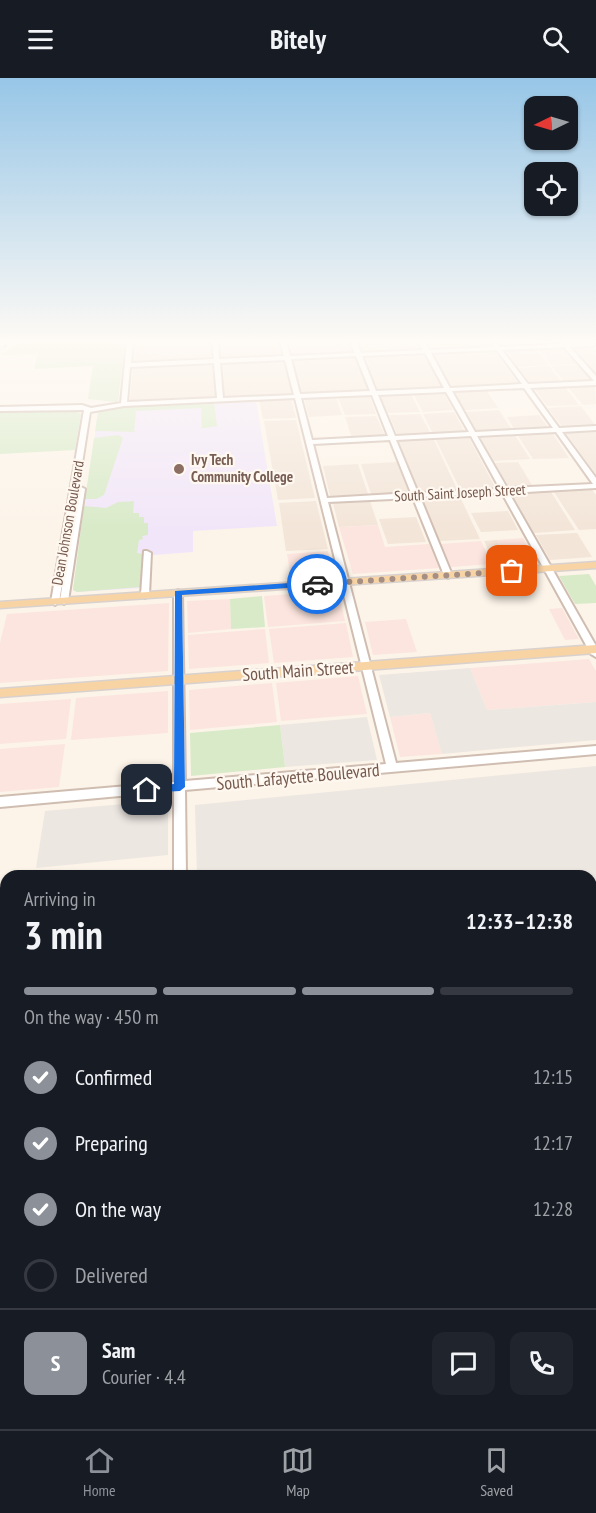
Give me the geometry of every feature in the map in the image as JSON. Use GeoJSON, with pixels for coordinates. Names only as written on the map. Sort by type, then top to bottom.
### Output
{"type":"FeatureCollection","features":[{"type":"Feature","properties":{"kind":"main road"},"geometry":{"type":"LineString","coordinates":[[0,605],[596,565]]}},
{"type":"Feature","properties":{"kind":"main road","name":"South Main Street"},"geometry":{"type":"LineString","coordinates":[[0,693],[595,650]]}},
{"type":"Feature","properties":{"kind":"street"},"geometry":{"type":"LineString","coordinates":[[0,408],[91,407],[114,404]]}},
{"type":"Feature","properties":{"kind":"street"},"geometry":{"type":"LineString","coordinates":[[299,404],[392,768]]}},
{"type":"Feature","properties":{"kind":"street"},"geometry":{"type":"LineString","coordinates":[[378,404],[448,575]]}},
{"type":"Feature","properties":{"kind":"street"},"geometry":{"type":"LineString","coordinates":[[456,404],[595,650]]}},
{"type":"Feature","properties":{"kind":"street"},"geometry":{"type":"LineString","coordinates":[[539,404],[596,484]]}},
{"type":"Feature","properties":{"kind":"street","name":"Dean Johnson Boulevard"},"geometry":{"type":"LineString","coordinates":[[60,601],[91,407]]}},
{"type":"Feature","properties":{"kind":"street"},"geometry":{"type":"LineString","coordinates":[[309,442],[596,428]]}},
{"type":"Feature","properties":{"kind":"street","name":"South Saint Joseph Street"},"geometry":{"type":"LineString","coordinates":[[324,500],[596,484]]}},
{"type":"Feature","properties":{"kind":"street"},"geometry":{"type":"LineString","coordinates":[[145,595],[147,553]]}},
{"type":"Feature","properties":{"kind":"street"},"geometry":{"type":"LineString","coordinates":[[178,593],[180,870]]}},
{"type":"Feature","properties":{"kind":"street","name":"South Lafayette Boulevard"},"geometry":{"type":"LineString","coordinates":[[0,802],[596,750]]}},
{"type":"Feature","properties":{"kind":"shaded area","name":"Ivy Tech Community College"},"geometry":{"type":"Polygon","coordinates":[[[257,404],[277,526],[193,531],[193,552],[142,556],[140,588],[77,592],[73,590],[98,413],[111,407],[257,404]]]}},
{"type":"Feature","properties":{"kind":"shaded area"},"geometry":{"type":"Polygon","coordinates":[[[260,404],[292,404],[296,418],[263,419],[260,404]]]}},
{"type":"Feature","properties":{"kind":"shaded area"},"geometry":{"type":"Polygon","coordinates":[[[306,404],[338,404],[342,415],[309,417],[306,404]]]}},
{"type":"Feature","properties":{"kind":"shaded area"},"geometry":{"type":"Polygon","coordinates":[[[341,404],[372,404],[376,414],[345,415],[341,404]]]}},
{"type":"Feature","properties":{"kind":"shaded area"},"geometry":{"type":"Polygon","coordinates":[[[384,404],[416,404],[420,412],[388,413],[384,404]]]}},
{"type":"Feature","properties":{"kind":"shaded area"},"geometry":{"type":"Polygon","coordinates":[[[419,404],[450,404],[453,410],[423,412],[419,404]]]}},
{"type":"Feature","properties":{"kind":"shaded area"},"geometry":{"type":"Polygon","coordinates":[[[461,404],[495,404],[498,408],[465,410],[461,404]]]}},
{"type":"Feature","properties":{"kind":"shaded area"},"geometry":{"type":"Polygon","coordinates":[[[546,404],[579,405],[547,406],[546,404]]]}},
{"type":"Feature","properties":{"kind":"shaded area"},"geometry":{"type":"Polygon","coordinates":[[[581,406],[596,426],[563,428],[548,408],[581,406]]]}},
{"type":"Feature","properties":{"kind":"shaded area"},"geometry":{"type":"Polygon","coordinates":[[[499,410],[512,430],[477,432],[466,412],[499,410]]]}},
{"type":"Feature","properties":{"kind":"shaded area"},"geometry":{"type":"Polygon","coordinates":[[[454,412],[465,432],[433,434],[423,414],[454,412]]]}},
{"type":"Feature","properties":{"kind":"shaded area"},"geometry":{"type":"Polygon","coordinates":[[[420,414],[431,434],[398,436],[389,415],[420,414]]]}},
{"type":"Feature","properties":{"kind":"shaded area"},"geometry":{"type":"Polygon","coordinates":[[[539,415],[549,428],[515,430],[507,417],[539,415]]]}},
{"type":"Feature","properties":{"kind":"shaded area"},"geometry":{"type":"Polygon","coordinates":[[[376,416],[385,436],[352,438],[345,417],[376,416]]]}},
{"type":"Feature","properties":{"kind":"shaded area"},"geometry":{"type":"Polygon","coordinates":[[[296,420],[315,498],[278,500],[264,421],[296,420]]]}},
{"type":"Feature","properties":{"kind":"shaded area"},"geometry":{"type":"Polygon","coordinates":[[[596,430],[596,474],[565,432],[596,430]]]}},
{"type":"Feature","properties":{"kind":"shaded area"},"geometry":{"type":"Polygon","coordinates":[[[552,433],[569,458],[533,459],[517,434],[552,433]]]}},
{"type":"Feature","properties":{"kind":"shaded area"},"geometry":{"type":"Polygon","coordinates":[[[514,434],[530,459],[494,461],[479,436],[514,434]]]}},
{"type":"Feature","properties":{"kind":"shaded area"},"geometry":{"type":"Polygon","coordinates":[[[468,436],[495,487],[460,489],[435,438],[468,436]]]}},
{"type":"Feature","properties":{"kind":"shaded area"},"geometry":{"type":"Polygon","coordinates":[[[433,438],[457,489],[419,491],[398,440],[433,438]]]}},
{"type":"Feature","properties":{"kind":"shaded area"},"geometry":{"type":"Polygon","coordinates":[[[397,462],[408,492],[371,494],[361,464],[397,462]]]}},
{"type":"Feature","properties":{"kind":"shaded area"},"geometry":{"type":"Polygon","coordinates":[[[518,462],[532,485],[509,487],[495,463],[518,462]]]}},
{"type":"Feature","properties":{"kind":"shaded area"},"geometry":{"type":"Polygon","coordinates":[[[358,464],[368,494],[330,496],[323,466],[358,464]]]}},
{"type":"Feature","properties":{"kind":"shaded area"},"geometry":{"type":"Polygon","coordinates":[[[592,490],[596,495],[596,529],[579,530],[554,492],[592,490]]]}},
{"type":"Feature","properties":{"kind":"shaded area"},"geometry":{"type":"Polygon","coordinates":[[[551,492],[575,530],[534,533],[512,494],[551,492]]]}},
{"type":"Feature","properties":{"kind":"shaded area"},"geometry":{"type":"Polygon","coordinates":[[[460,497],[480,539],[440,541],[422,498],[460,497]]]}},
{"type":"Feature","properties":{"kind":"shaded area"},"geometry":{"type":"Polygon","coordinates":[[[316,501],[328,549],[286,551],[279,503],[316,501]]]}},
{"type":"Feature","properties":{"kind":"shaded area"},"geometry":{"type":"Polygon","coordinates":[[[370,501],[378,525],[339,527],[333,503],[370,501]]]}},
{"type":"Feature","properties":{"kind":"shaded area"},"geometry":{"type":"Polygon","coordinates":[[[508,511],[518,530],[481,532],[471,513],[508,511]]]}},
{"type":"Feature","properties":{"kind":"shaded area"},"geometry":{"type":"Polygon","coordinates":[[[416,517],[426,542],[388,544],[379,519],[416,517]]]}},
{"type":"Feature","properties":{"kind":"shaded area"},"geometry":{"type":"Polygon","coordinates":[[[378,525],[385,547],[429,544],[439,568],[353,574],[339,527],[378,525]]]}},
{"type":"Feature","properties":{"kind":"shaded area"},"geometry":{"type":"Polygon","coordinates":[[[577,533],[592,557],[550,560],[536,535],[577,533]]]}},
{"type":"Feature","properties":{"kind":"shaded area"},"geometry":{"type":"Polygon","coordinates":[[[523,538],[536,561],[509,563],[497,540],[523,538]]]}},
{"type":"Feature","properties":{"kind":"shaded area"},"geometry":{"type":"Polygon","coordinates":[[[497,540],[509,563],[495,564],[484,541],[497,540]]]}},
{"type":"Feature","properties":{"kind":"shaded area"},"geometry":{"type":"Polygon","coordinates":[[[481,541],[492,564],[451,567],[441,544],[481,541]]]}},
{"type":"Feature","properties":{"kind":"shaded area"},"geometry":{"type":"Polygon","coordinates":[[[328,551],[333,575],[291,578],[287,554],[328,551]]]}},
{"type":"Feature","properties":{"kind":"shaded area"},"geometry":{"type":"Polygon","coordinates":[[[338,591],[345,621],[268,627],[264,596],[338,591]]]}},
{"type":"Feature","properties":{"kind":"shaded area"},"geometry":{"type":"Polygon","coordinates":[[[230,599],[231,629],[188,633],[187,601],[230,599]]]}},
{"type":"Feature","properties":{"kind":"shaded area"},"geometry":{"type":"Polygon","coordinates":[[[169,603],[168,671],[0,683],[0,643],[7,614],[169,603]]]}},
{"type":"Feature","properties":{"kind":"shaded area"},"geometry":{"type":"Polygon","coordinates":[[[562,608],[579,639],[565,640],[549,609],[562,608]]]}},
{"type":"Feature","properties":{"kind":"shaded area"},"geometry":{"type":"Polygon","coordinates":[[[406,619],[417,652],[373,655],[365,622],[406,619]]]}},
{"type":"Feature","properties":{"kind":"shaded area"},"geometry":{"type":"Polygon","coordinates":[[[346,623],[353,657],[274,663],[269,629],[346,623]]]}},
{"type":"Feature","properties":{"kind":"shaded area"},"geometry":{"type":"Polygon","coordinates":[[[265,629],[269,663],[189,669],[188,635],[265,629]]]}},
{"type":"Feature","properties":{"kind":"shaded area"},"geometry":{"type":"Polygon","coordinates":[[[589,659],[596,671],[596,702],[487,710],[470,668],[589,659]]]}},
{"type":"Feature","properties":{"kind":"shaded area"},"geometry":{"type":"Polygon","coordinates":[[[470,668],[487,710],[596,702],[596,740],[442,754],[430,713],[390,717],[379,675],[470,668]]]}},
{"type":"Feature","properties":{"kind":"shaded area"},"geometry":{"type":"Polygon","coordinates":[[[358,676],[367,714],[281,721],[276,683],[358,676]]]}},
{"type":"Feature","properties":{"kind":"shaded area"},"geometry":{"type":"Polygon","coordinates":[[[272,683],[277,722],[190,730],[189,690],[272,683]]]}},
{"type":"Feature","properties":{"kind":"shaded area"},"geometry":{"type":"Polygon","coordinates":[[[168,691],[168,733],[71,740],[76,698],[168,691]]]}},
{"type":"Feature","properties":{"kind":"shaded area"},"geometry":{"type":"Polygon","coordinates":[[[71,699],[66,739],[0,744],[0,704],[71,699]]]}},
{"type":"Feature","properties":{"kind":"shaded area"},"geometry":{"type":"Polygon","coordinates":[[[430,713],[442,754],[400,757],[390,717],[430,713]]]}},
{"type":"Feature","properties":{"kind":"shaded area"},"geometry":{"type":"Polygon","coordinates":[[[367,717],[377,760],[285,767],[280,725],[367,717]]]}},
{"type":"Feature","properties":{"kind":"shaded area"},"geometry":{"type":"Polygon","coordinates":[[[65,744],[59,787],[0,792],[0,749],[65,744]]]}},
{"type":"Feature","properties":{"kind":"shaded area"},"geometry":{"type":"Polygon","coordinates":[[[596,766],[596,870],[197,870],[195,805],[596,766]]]}},
{"type":"Feature","properties":{"kind":"shaded area"},"geometry":{"type":"Polygon","coordinates":[[[168,800],[168,855],[36,868],[45,811],[168,800]]]}},
{"type":"Feature","properties":{"kind":"green space"},"geometry":{"type":"Polygon","coordinates":[[[214,404],[217,426],[197,429],[202,428],[201,408],[136,411],[134,431],[138,432],[95,431],[98,413],[111,407],[214,404]]]}},
{"type":"Feature","properties":{"kind":"green space"},"geometry":{"type":"Polygon","coordinates":[[[72,410],[81,414],[75,450],[0,454],[0,412],[72,410]]]}},
{"type":"Feature","properties":{"kind":"green space"},"geometry":{"type":"Polygon","coordinates":[[[118,435],[123,438],[104,495],[96,499],[85,499],[94,438],[118,435]]]}},
{"type":"Feature","properties":{"kind":"green space"},"geometry":{"type":"Polygon","coordinates":[[[134,501],[133,513],[139,513],[139,517],[144,517],[144,523],[148,523],[148,535],[142,536],[143,539],[139,540],[137,553],[143,554],[141,587],[77,592],[73,590],[84,506],[106,508],[118,502],[134,501]]]}},
{"type":"Feature","properties":{"kind":"green space"},"geometry":{"type":"Polygon","coordinates":[[[589,574],[596,586],[596,603],[575,604],[559,576],[589,574]]]}},
{"type":"Feature","properties":{"kind":"green space"},"geometry":{"type":"Polygon","coordinates":[[[262,596],[265,627],[231,629],[230,599],[262,596]]]}},
{"type":"Feature","properties":{"kind":"green space"},"geometry":{"type":"Polygon","coordinates":[[[280,725],[285,767],[191,776],[190,733],[280,725]]]}},
{"type":"Feature","properties":{"kind":"way so far"},"geometry":{"type":"LineString","coordinates":[[317,584],[512,571]]}},
{"type":"Feature","properties":{"kind":"place","name":"Ivy Tech Community College"},"geometry":{"type":"Point","coordinates":[179,469]}},
{"type":"Feature","properties":{"kind":"route"},"geometry":{"type":"LineString","coordinates":[[147,790],[180,787],[178,593],[317,584]]}}]}
